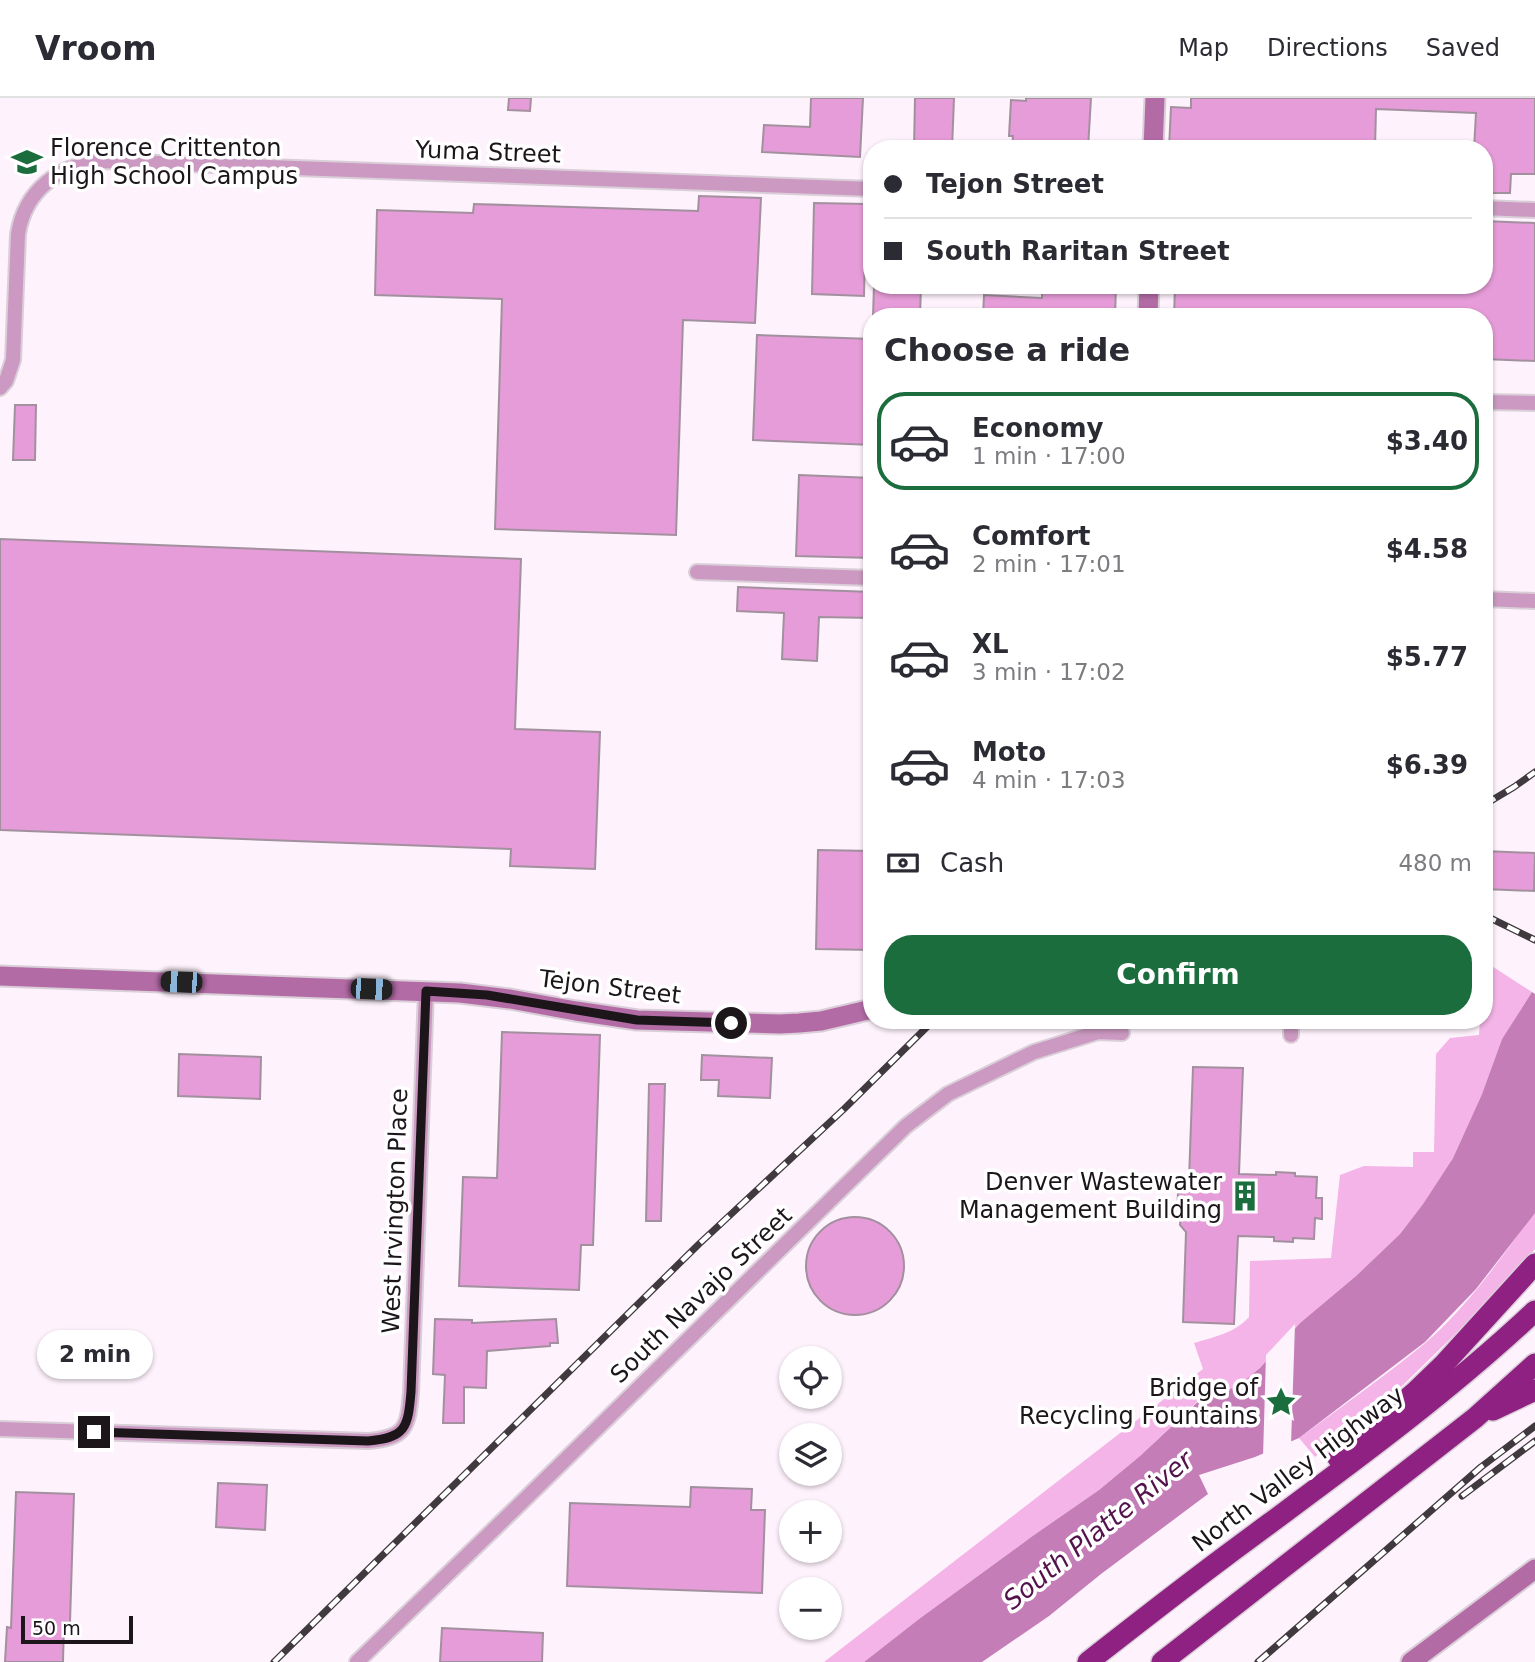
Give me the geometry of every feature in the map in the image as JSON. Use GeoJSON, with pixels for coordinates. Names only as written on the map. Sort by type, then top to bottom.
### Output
{"type":"FeatureCollection","features":[{"type":"Feature","properties":{"kind":"highway"},"geometry":{"type":"LineString","coordinates":[[1225,1556],[1424,1382],[1535,1264]]}},
{"type":"Feature","properties":{"kind":"highway","name":"North Valley Highway"},"geometry":{"type":"LineString","coordinates":[[1088,1662],[1400,1426],[1535,1311]]}},
{"type":"Feature","properties":{"kind":"highway"},"geometry":{"type":"LineString","coordinates":[[1162,1662],[1475,1418],[1535,1364]]}},
{"type":"Feature","properties":{"kind":"highway"},"geometry":{"type":"LineString","coordinates":[[1475,1418],[1535,1390]]}},
{"type":"Feature","properties":{"kind":"street"},"geometry":{"type":"LineString","coordinates":[[1153,140],[1155,98]]}},
{"type":"Feature","properties":{"kind":"street","name":"Yuma Street"},"geometry":{"type":"LineString","coordinates":[[0,388],[6,381],[13,360],[18,234],[24,211],[35,194],[52,179],[78,165],[103,161],[863,189]]}},
{"type":"Feature","properties":{"kind":"street"},"geometry":{"type":"LineString","coordinates":[[1493,208],[1535,210]]}},
{"type":"Feature","properties":{"kind":"street"},"geometry":{"type":"LineString","coordinates":[[1493,402],[1535,404]]}},
{"type":"Feature","properties":{"kind":"street"},"geometry":{"type":"LineString","coordinates":[[697,572],[863,578]]}},
{"type":"Feature","properties":{"kind":"street"},"geometry":{"type":"LineString","coordinates":[[1493,599],[1535,601]]}},
{"type":"Feature","properties":{"kind":"street","name":"Tejon Street"},"geometry":{"type":"LineString","coordinates":[[0,976],[487,995],[607,1016],[657,1021],[799,1023],[863,1011]]}},
{"type":"Feature","properties":{"kind":"street","name":"West Irvington Place"},"geometry":{"type":"LineString","coordinates":[[0,1429],[368,1441],[388,1439],[402,1430],[407,1419],[411,1392],[426,991]]}},
{"type":"Feature","properties":{"kind":"street","name":"South Navajo Street"},"geometry":{"type":"LineString","coordinates":[[357,1662],[906,1126],[948,1094],[1034,1052],[1098,1032],[1122,1033]]}},
{"type":"Feature","properties":{"kind":"street"},"geometry":{"type":"LineString","coordinates":[[1411,1662],[1535,1569]]}},
{"type":"Feature","properties":{"kind":"shaded area"},"geometry":{"type":"Polygon","coordinates":[[[1493,967],[1532,992],[1502,1039],[1482,1094],[1453,1158],[1400,1234],[1356,1276],[1300,1323],[1260,1368],[1237,1388],[1203,1396],[1140,1456],[1099,1490],[919,1619],[864,1662],[824,1662],[1203,1369],[1194,1343],[1231,1331],[1249,1317],[1250,1261],[1331,1258],[1340,1175],[1364,1166],[1413,1167],[1413,1152],[1434,1152],[1436,1054],[1450,1038],[1479,1035],[1479,1029],[1493,1029],[1493,967]]]}},
{"type":"Feature","properties":{"kind":"shaded area"},"geometry":{"type":"Polygon","coordinates":[[[1535,1211],[1535,1249],[1517,1271],[1403,1385],[1315,1457],[1299,1438],[1394,1368],[1440,1330],[1483,1281],[1535,1211]]]}},
{"type":"Feature","properties":{"kind":"water","name":"South Platte River"},"geometry":{"type":"Polygon","coordinates":[[[1532,992],[1535,994],[1535,1213],[1476,1289],[1425,1342],[1299,1438],[1255,1457],[1199,1475],[1208,1494],[1049,1616],[982,1662],[864,1662],[919,1619],[1099,1490],[1204,1396],[1237,1387],[1260,1368],[1300,1323],[1356,1276],[1400,1234],[1453,1158],[1482,1094],[1502,1039],[1532,992]]]}},
{"type":"Feature","properties":{"kind":"pier"},"geometry":{"type":"Polygon","coordinates":[[[1295,1324],[1291,1445],[1263,1457],[1266,1355],[1295,1324]]]}},
{"type":"Feature","properties":{"kind":"building"},"geometry":{"type":"Polygon","coordinates":[[[509,98],[531,98],[530,111],[508,110],[509,98]]]}},
{"type":"Feature","properties":{"kind":"building"},"geometry":{"type":"Polygon","coordinates":[[[811,98],[863,98],[860,157],[762,152],[764,125],[810,127],[811,98]]]}},
{"type":"Feature","properties":{"kind":"building"},"geometry":{"type":"Polygon","coordinates":[[[915,98],[954,98],[952,140],[914,140],[915,98]]]}},
{"type":"Feature","properties":{"kind":"building"},"geometry":{"type":"Polygon","coordinates":[[[1026,98],[1091,98],[1089,140],[1013,140],[1013,136],[1009,136],[1011,100],[1026,101],[1026,98]]]}},
{"type":"Feature","properties":{"kind":"building"},"geometry":{"type":"Polygon","coordinates":[[[1191,98],[1535,98],[1535,174],[1511,174],[1510,193],[1493,193],[1493,140],[1474,140],[1476,113],[1376,109],[1375,140],[1169,140],[1171,107],[1191,108],[1191,98]]]}},
{"type":"Feature","properties":{"kind":"building"},"geometry":{"type":"Polygon","coordinates":[[[699,196],[761,198],[755,323],[683,320],[676,535],[495,529],[502,299],[375,295],[377,210],[473,213],[474,204],[698,211],[699,196]]]}},
{"type":"Feature","properties":{"kind":"building"},"geometry":{"type":"Polygon","coordinates":[[[814,203],[863,204],[864,296],[812,294],[814,203]]]}},
{"type":"Feature","properties":{"kind":"building"},"geometry":{"type":"Polygon","coordinates":[[[1493,221],[1535,223],[1535,361],[1493,359],[1493,308],[1174,308],[1175,294],[1493,294],[1493,221]]]}},
{"type":"Feature","properties":{"kind":"building"},"geometry":{"type":"Polygon","coordinates":[[[874,294],[921,294],[920,308],[873,308],[874,294]]]}},
{"type":"Feature","properties":{"kind":"building"},"geometry":{"type":"Polygon","coordinates":[[[1042,294],[1116,294],[1115,308],[983,308],[984,295],[1042,298],[1042,294]]]}},
{"type":"Feature","properties":{"kind":"building"},"geometry":{"type":"Polygon","coordinates":[[[757,335],[863,339],[863,445],[753,440],[757,335]]]}},
{"type":"Feature","properties":{"kind":"building"},"geometry":{"type":"Polygon","coordinates":[[[15,405],[36,405],[35,460],[13,460],[15,405]]]}},
{"type":"Feature","properties":{"kind":"building"},"geometry":{"type":"Polygon","coordinates":[[[799,475],[863,478],[863,558],[796,556],[799,475]]]}},
{"type":"Feature","properties":{"kind":"building"},"geometry":{"type":"Polygon","coordinates":[[[0,539],[521,559],[515,729],[600,732],[595,869],[510,866],[511,849],[0,830],[0,539]]]}},
{"type":"Feature","properties":{"kind":"building"},"geometry":{"type":"Polygon","coordinates":[[[738,587],[863,592],[863,618],[819,617],[817,661],[782,659],[784,613],[737,611],[738,587]]]}},
{"type":"Feature","properties":{"kind":"building"},"geometry":{"type":"Polygon","coordinates":[[[818,850],[863,851],[863,950],[816,949],[818,850]]]}},
{"type":"Feature","properties":{"kind":"building"},"geometry":{"type":"Polygon","coordinates":[[[1493,851],[1535,853],[1534,891],[1493,889],[1493,851]]]}},
{"type":"Feature","properties":{"kind":"building"},"geometry":{"type":"Polygon","coordinates":[[[502,1032],[600,1035],[593,1245],[581,1245],[579,1290],[459,1286],[463,1177],[497,1178],[502,1032]]]}},
{"type":"Feature","properties":{"kind":"building"},"geometry":{"type":"Polygon","coordinates":[[[179,1054],[261,1057],[260,1099],[178,1096],[179,1054]]]}},
{"type":"Feature","properties":{"kind":"building"},"geometry":{"type":"Polygon","coordinates":[[[702,1055],[772,1058],[770,1098],[718,1096],[719,1080],[701,1080],[702,1055]]]}},
{"type":"Feature","properties":{"kind":"building","name":"Denver Wastewater Management Building"},"geometry":{"type":"Polygon","coordinates":[[[1193,1067],[1243,1068],[1239,1174],[1276,1175],[1276,1172],[1317,1177],[1316,1198],[1322,1198],[1322,1219],[1315,1218],[1314,1239],[1293,1238],[1293,1242],[1274,1241],[1274,1237],[1238,1236],[1234,1324],[1183,1322],[1186,1232],[1180,1225],[1181,1214],[1177,1214],[1181,1180],[1189,1180],[1193,1067]]]}},
{"type":"Feature","properties":{"kind":"building"},"geometry":{"type":"Polygon","coordinates":[[[649,1084],[665,1084],[661,1221],[646,1221],[649,1084]]]}},
{"type":"Feature","properties":{"kind":"building"},"geometry":{"type":"Polygon","coordinates":[[[855,1217],[874,1221],[890,1231],[900,1247],[904,1266],[900,1285],[890,1301],[874,1311],[855,1315],[836,1311],[820,1301],[810,1285],[806,1266],[810,1247],[820,1231],[836,1221],[855,1217]]]}},
{"type":"Feature","properties":{"kind":"building"},"geometry":{"type":"Polygon","coordinates":[[[435,1319],[472,1320],[472,1323],[556,1319],[558,1343],[487,1351],[486,1388],[464,1387],[464,1423],[443,1423],[445,1375],[433,1374],[435,1319]]]}},
{"type":"Feature","properties":{"kind":"building"},"geometry":{"type":"Polygon","coordinates":[[[218,1483],[267,1485],[265,1530],[216,1527],[218,1483]]]}},
{"type":"Feature","properties":{"kind":"building"},"geometry":{"type":"Polygon","coordinates":[[[691,1487],[752,1489],[751,1510],[765,1510],[762,1593],[567,1586],[570,1503],[690,1507],[691,1487]]]}},
{"type":"Feature","properties":{"kind":"building"},"geometry":{"type":"Polygon","coordinates":[[[16,1492],[74,1494],[70,1622],[64,1622],[63,1662],[5,1662],[7,1627],[11,1628],[16,1492]]]}},
{"type":"Feature","properties":{"kind":"building"},"geometry":{"type":"Polygon","coordinates":[[[442,1628],[543,1633],[542,1662],[440,1662],[442,1628]]]}},
{"type":"Feature","properties":{"kind":"railway"},"geometry":{"type":"LineString","coordinates":[[1493,800],[1535,772]]}},
{"type":"Feature","properties":{"kind":"railway"},"geometry":{"type":"LineString","coordinates":[[1493,919],[1535,940]]}},
{"type":"Feature","properties":{"kind":"railway"},"geometry":{"type":"LineString","coordinates":[[274,1662],[699,1244],[844,1109],[925,1029]]}},
{"type":"Feature","properties":{"kind":"railway"},"geometry":{"type":"LineString","coordinates":[[1258,1662],[1481,1467],[1535,1426]]}},
{"type":"Feature","properties":{"kind":"railway"},"geometry":{"type":"LineString","coordinates":[[1462,1496],[1535,1441]]}},
{"type":"Feature","properties":{"kind":"place","name":"Florence Crittenton High School Campus"},"geometry":{"type":"Point","coordinates":[27,162]}},
{"type":"Feature","properties":{"kind":"place","name":"Denver Wastewater Management Building"},"geometry":{"type":"Point","coordinates":[1245,1196]}},
{"type":"Feature","properties":{"kind":"place","name":"Bridge of Recycling Fountains"},"geometry":{"type":"Point","coordinates":[1281,1402]}},
{"type":"Feature","properties":{"kind":"route"},"geometry":{"type":"LineString","coordinates":[[94,1432],[368,1441],[388,1439],[402,1430],[407,1419],[411,1392],[426,991],[487,995],[637,1020],[731,1023]]}}]}
